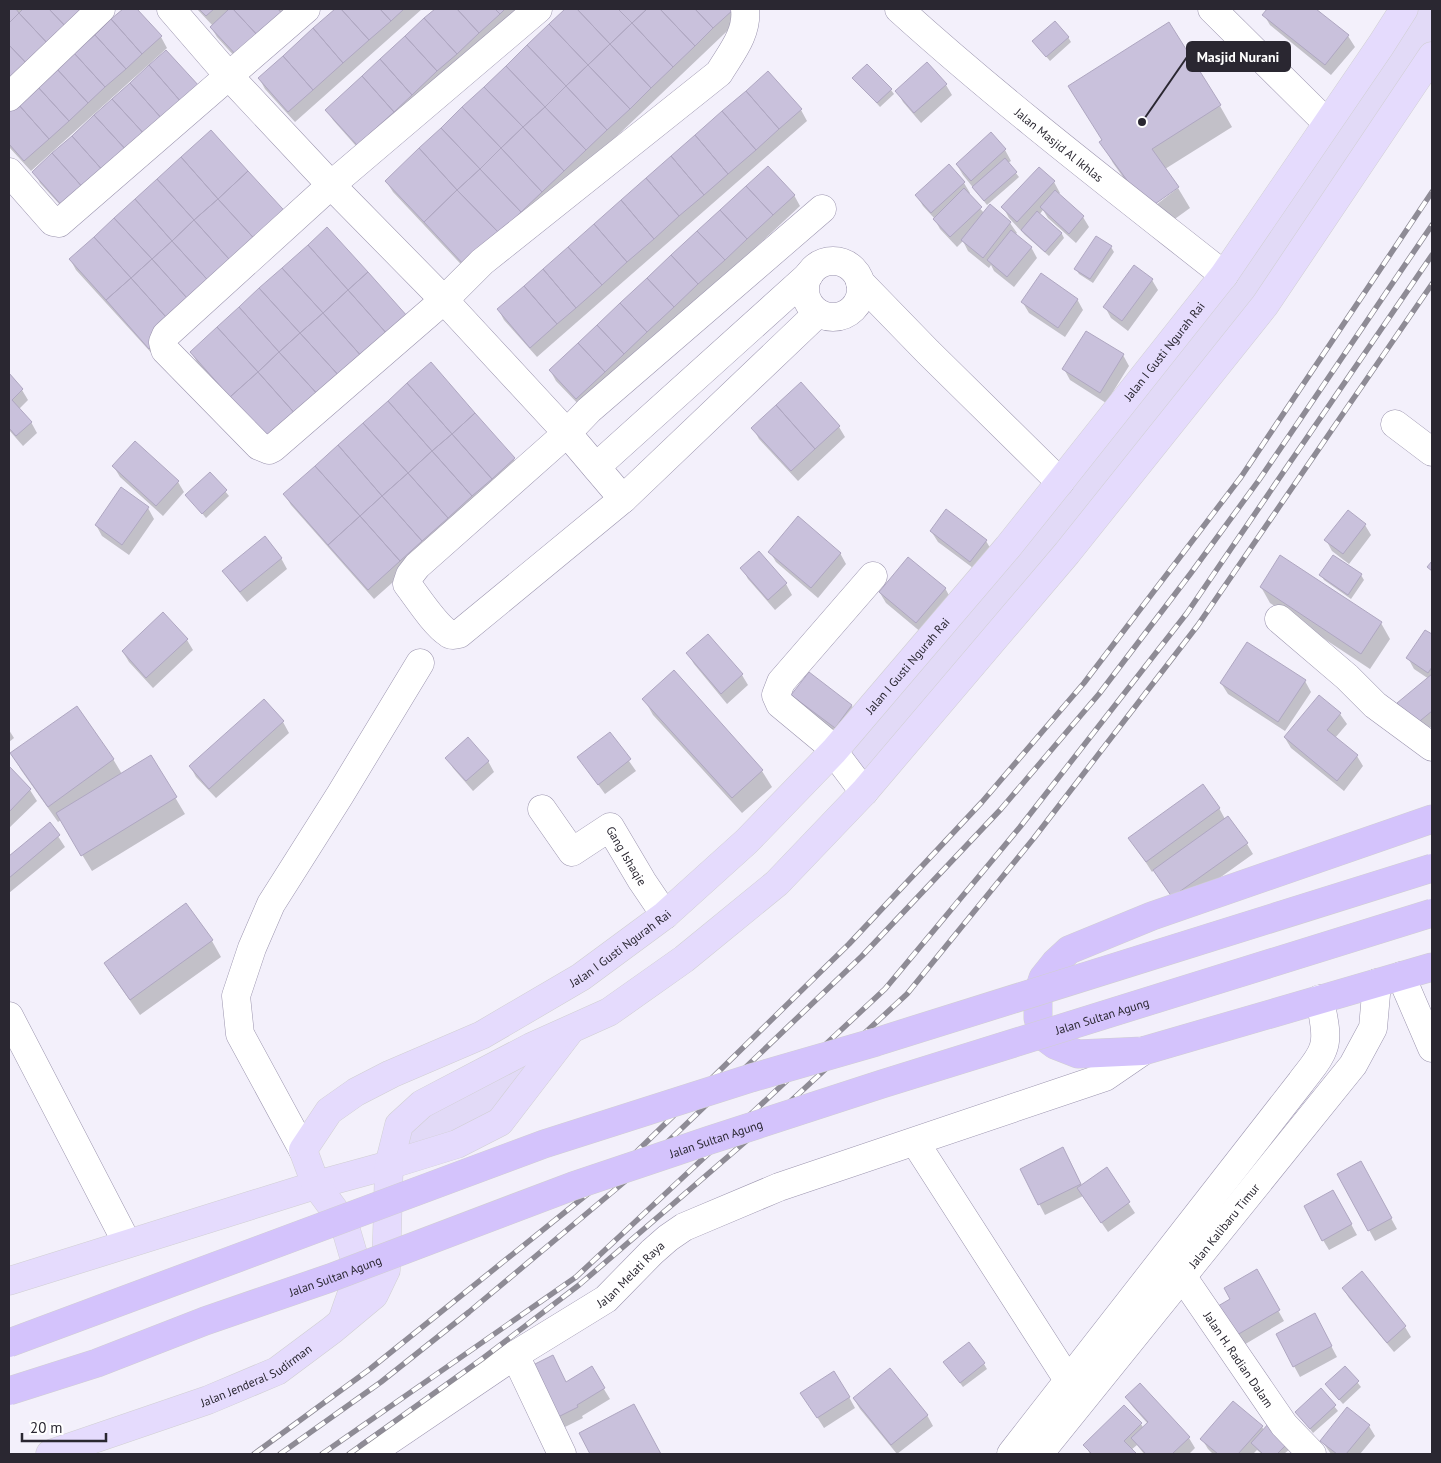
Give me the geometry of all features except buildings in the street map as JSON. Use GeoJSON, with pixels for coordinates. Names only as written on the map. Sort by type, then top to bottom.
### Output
{"type":"FeatureCollection","features":[{"type":"Feature","properties":{"kind":"highway"},"geometry":{"type":"LineString","coordinates":[[1432,819],[1152,916],[1069,950],[1044,978],[1038,993],[1038,1018],[1044,1036],[1056,1045],[1078,1054],[1143,1051],[1432,967]]}},
{"type":"Feature","properties":{"kind":"highway"},"geometry":{"type":"LineString","coordinates":[[9,1343],[544,1144],[751,1078],[893,1037],[1432,868]]}},
{"type":"Feature","properties":{"kind":"highway","name":"Jalan Sultan Agung"},"geometry":{"type":"LineString","coordinates":[[9,1391],[97,1363],[205,1321],[330,1278],[573,1186],[882,1084],[1432,913]]}},
{"type":"Feature","properties":{"kind":"main road","name":"Jalan I Gusti Ngurah Rai"},"geometry":{"type":"LineString","coordinates":[[260,1202],[284,1186],[303,1150],[329,1111],[356,1092],[391,1074],[482,1035],[581,976],[665,914],[747,841],[834,751],[1008,547],[1224,274],[1404,9]]}},
{"type":"Feature","properties":{"kind":"main road"},"geometry":{"type":"LineString","coordinates":[[342,1322],[374,1295],[386,1270],[389,1166],[399,1125],[422,1104],[531,1047],[609,1012],[684,959],[777,883],[864,792],[1068,553],[1265,305],[1432,56]]}},
{"type":"Feature","properties":{"kind":"main road"},"geometry":{"type":"LineString","coordinates":[[9,1281],[260,1202],[389,1166],[457,1144],[500,1122],[570,1030]]}},
{"type":"Feature","properties":{"kind":"main road"},"geometry":{"type":"LineString","coordinates":[[303,1150],[316,1185],[344,1223],[354,1258],[356,1281],[342,1322]]}},
{"type":"Feature","properties":{"kind":"main road","name":"Jalan Jenderal Sudirman"},"geometry":{"type":"LineString","coordinates":[[50,1454],[208,1400],[278,1371],[342,1322]]}},
{"type":"Feature","properties":{"kind":"street"},"geometry":{"type":"LineString","coordinates":[[9,97],[101,9]]}},
{"type":"Feature","properties":{"kind":"street"},"geometry":{"type":"LineString","coordinates":[[171,9],[228,76],[331,185],[444,300],[567,433],[623,499]]}},
{"type":"Feature","properties":{"kind":"street"},"geometry":{"type":"LineString","coordinates":[[9,172],[53,222],[59,223],[306,9]]}},
{"type":"Feature","properties":{"kind":"street"},"geometry":{"type":"LineString","coordinates":[[538,9],[331,185],[166,335],[163,342],[165,350],[259,446],[267,449],[273,448],[444,300],[482,262],[719,73],[742,35],[746,16],[745,9]]}},
{"type":"Feature","properties":{"kind":"street","name":"Jalan Masjid Al Ikhlas"},"geometry":{"type":"LineString","coordinates":[[899,9],[942,48],[1090,170],[1224,274]]}},
{"type":"Feature","properties":{"kind":"street"},"geometry":{"type":"LineString","coordinates":[[1212,9],[1327,123]]}},
{"type":"Feature","properties":{"kind":"street"},"geometry":{"type":"LineString","coordinates":[[818,313],[623,499],[459,634],[448,634],[407,584],[410,575],[417,566],[567,433],[589,410],[822,209]]}},
{"type":"Feature","properties":{"kind":"street"},"geometry":{"type":"LineString","coordinates":[[596,466],[816,267],[826,262],[837,262],[847,265],[856,272],[860,282],[861,293],[857,304],[850,312],[840,317],[829,317],[818,313],[811,306],[806,296],[806,285],[809,275]]}},
{"type":"Feature","properties":{"kind":"street"},"geometry":{"type":"LineString","coordinates":[[860,282],[1060,482]]}},
{"type":"Feature","properties":{"kind":"street"},"geometry":{"type":"LineString","coordinates":[[1395,424],[1432,452]]}},
{"type":"Feature","properties":{"kind":"street"},"geometry":{"type":"LineString","coordinates":[[864,792],[827,743],[780,704],[776,694],[781,682],[873,576]]}},
{"type":"Feature","properties":{"kind":"street"},"geometry":{"type":"LineString","coordinates":[[1279,619],[1347,677],[1375,705],[1432,747]]}},
{"type":"Feature","properties":{"kind":"street"},"geometry":{"type":"LineString","coordinates":[[303,1150],[240,1034],[236,996],[252,948],[270,904],[340,796],[420,662]]}},
{"type":"Feature","properties":{"kind":"street","name":"Gang Ishaqie"},"geometry":{"type":"LineString","coordinates":[[542,810],[572,852],[610,827],[642,881],[665,914]]}},
{"type":"Feature","properties":{"kind":"street"},"geometry":{"type":"LineString","coordinates":[[1389,980],[1432,1048]]}},
{"type":"Feature","properties":{"kind":"street","name":"Jalan Kalibaru Timur"},"geometry":{"type":"LineString","coordinates":[[1047,1451],[1182,1276],[1353,1066],[1373,1028],[1389,980]]}},
{"type":"Feature","properties":{"kind":"street","name":"Jalan Kalibaru Timur"},"geometry":{"type":"LineString","coordinates":[[1010,1454],[1301,1082],[1323,1051],[1325,1033],[1320,999]]}},
{"type":"Feature","properties":{"kind":"street"},"geometry":{"type":"LineString","coordinates":[[9,1016],[127,1243]]}},
{"type":"Feature","properties":{"kind":"street","name":"Jalan Melati Raya"},"geometry":{"type":"LineString","coordinates":[[369,1454],[515,1355],[606,1299],[652,1252],[684,1227],[779,1187],[1106,1077],[1143,1051]]}},
{"type":"Feature","properties":{"kind":"street"},"geometry":{"type":"LineString","coordinates":[[915,1142],[1068,1380]]}},
{"type":"Feature","properties":{"kind":"street","name":"Jalan H. Radian Dalam"},"geometry":{"type":"LineString","coordinates":[[1182,1276],[1300,1450]]}},
{"type":"Feature","properties":{"kind":"street"},"geometry":{"type":"LineString","coordinates":[[515,1355],[562,1454]]}},
{"type":"Feature","properties":{"kind":"shaded area"},"geometry":{"type":"Polygon","coordinates":[[[1404,9],[1432,9],[1432,56],[1265,305],[864,792],[834,751],[1008,547],[1404,9]]]}},
{"type":"Feature","properties":{"kind":"shaded area"},"geometry":{"type":"Polygon","coordinates":[[[570,1031],[500,1122],[389,1165],[399,1125],[570,1031]]]}},
{"type":"Feature","properties":{"kind":"railway"},"geometry":{"type":"LineString","coordinates":[[254,1454],[370,1369],[621,1167],[849,944],[982,802],[1084,683],[1241,477],[1432,192]]}},
{"type":"Feature","properties":{"kind":"railway"},"geometry":{"type":"LineString","coordinates":[[280,1454],[381,1382],[469,1312],[635,1173],[862,956],[1001,809],[1099,694],[1191,573],[1259,480],[1432,225]]}},
{"type":"Feature","properties":{"kind":"railway"},"geometry":{"type":"LineString","coordinates":[[322,1454],[576,1277],[885,989],[1020,827],[1187,613],[1432,255]]}},
{"type":"Feature","properties":{"kind":"railway"},"geometry":{"type":"LineString","coordinates":[[349,1454],[482,1359],[579,1285],[767,1123],[907,994],[1034,838],[1198,625],[1432,284]]}},
{"type":"Feature","properties":{"kind":"place","name":"Masjid Nurani"},"geometry":{"type":"Point","coordinates":[1142,122]}}]}
